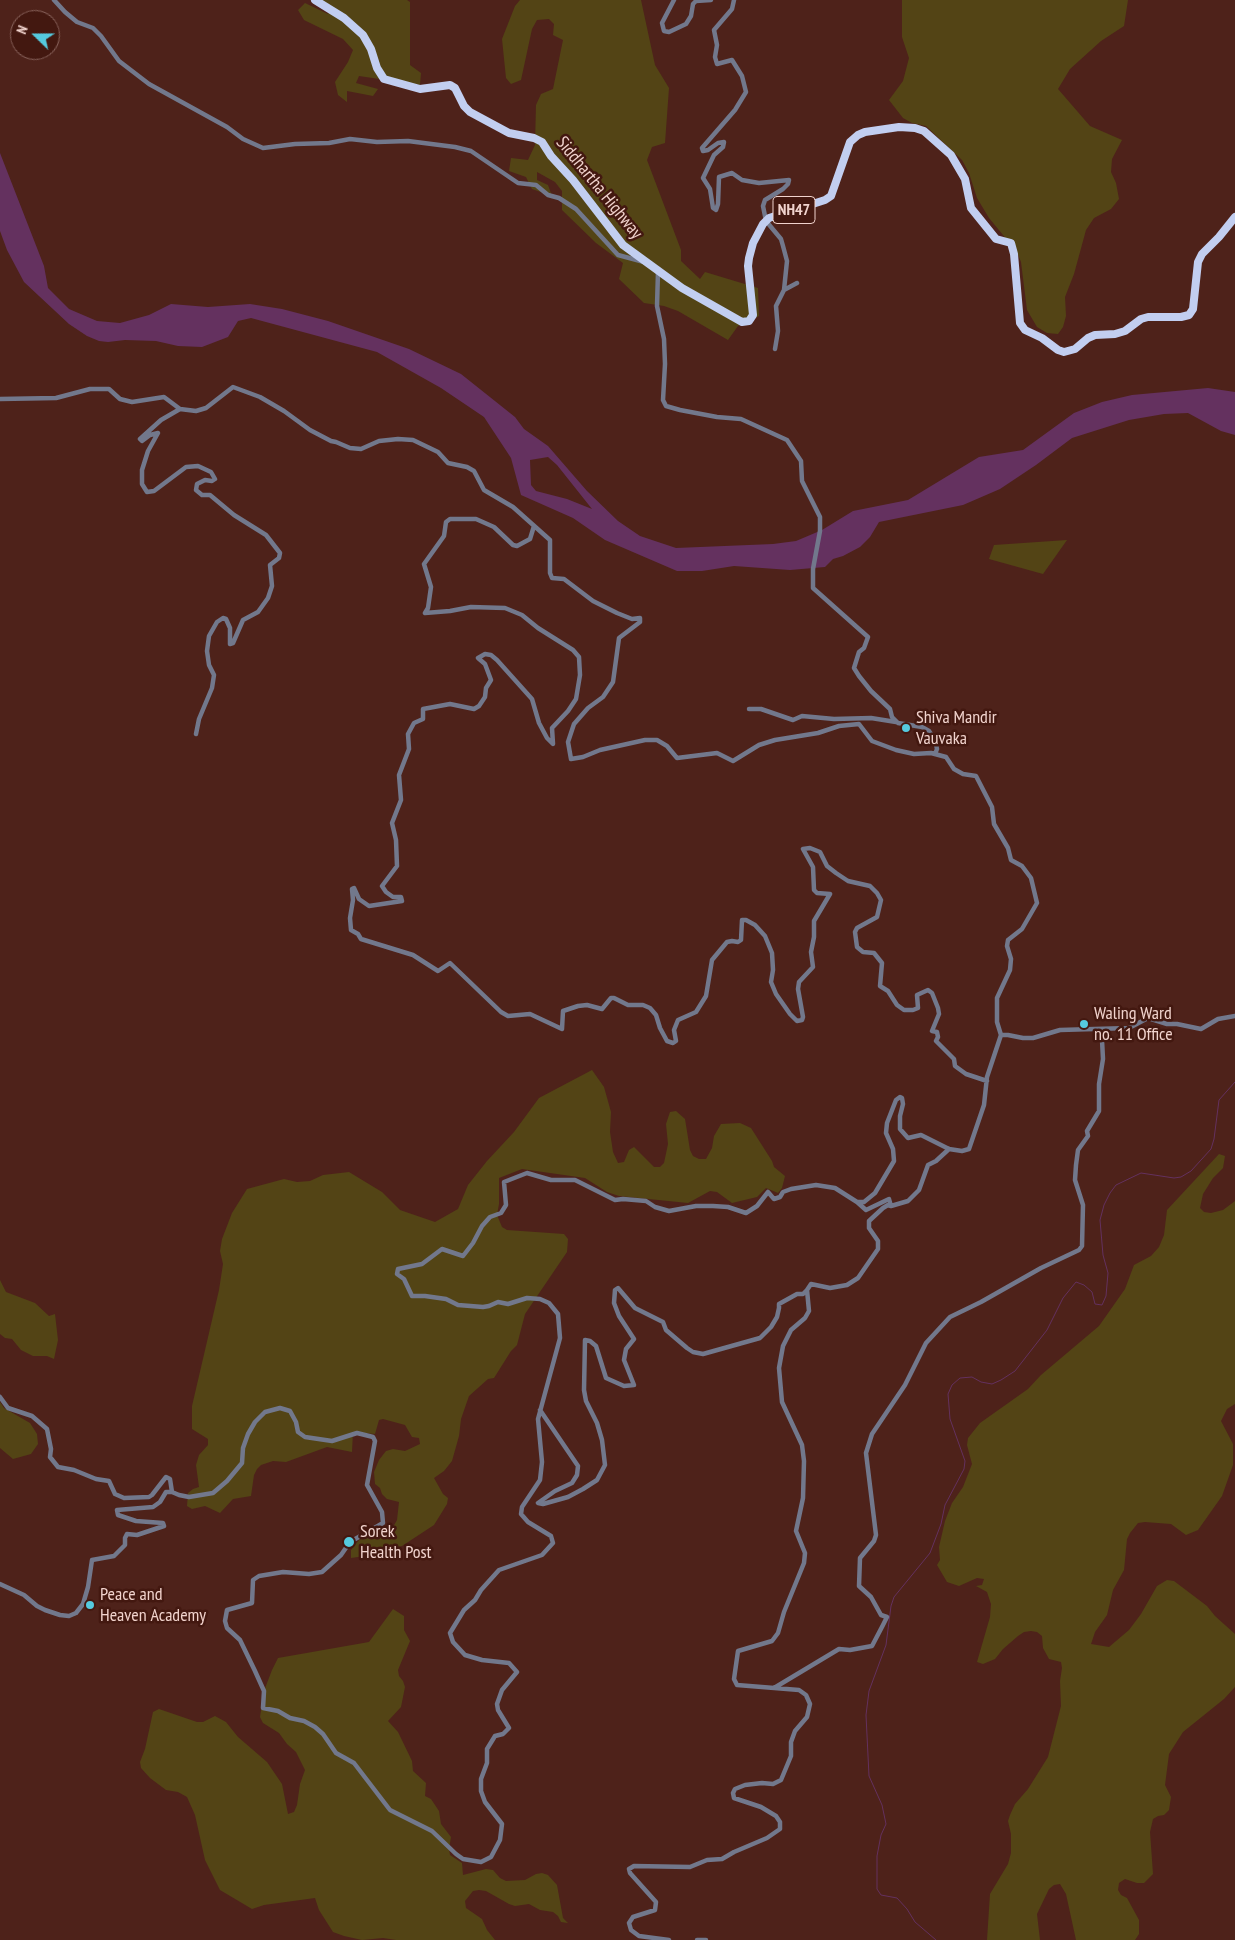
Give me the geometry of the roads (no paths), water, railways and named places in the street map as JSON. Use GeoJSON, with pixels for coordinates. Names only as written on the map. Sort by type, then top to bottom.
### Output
{"type":"FeatureCollection","features":[{"type":"Feature","properties":{"kind":"highway","name":"Siddhartha Highway"},"geometry":{"type":"LineString","coordinates":[[315,0],[344,18],[363,36],[384,79],[420,89],[450,85],[459,94],[464,106],[470,112],[509,133],[534,138],[542,142],[551,156],[573,180],[623,244],[658,272],[682,288],[742,322],[749,321],[753,315],[749,280],[749,258],[753,242],[766,221]]}},
{"type":"Feature","properties":{"kind":"highway","name":"NH47"},"geometry":{"type":"LineString","coordinates":[[766,221],[769,218],[825,200],[831,196],[850,142],[858,135],[900,127],[924,131],[951,155],[965,178],[971,208],[990,233],[996,239],[1011,243],[1014,254],[1020,324],[1026,330],[1042,338],[1050,346],[1064,352],[1074,349],[1088,338],[1096,335],[1115,334],[1125,331],[1141,319],[1189,315],[1193,309],[1198,262],[1202,254],[1220,237],[1235,217]]}},
{"type":"Feature","properties":{"kind":"street"},"geometry":{"type":"LineString","coordinates":[[54,0],[77,22],[93,28],[101,36],[118,61],[149,84],[227,127],[243,139],[263,148],[295,144],[329,143],[350,139],[376,142],[408,141],[455,147],[471,152],[518,183],[536,184],[548,195],[559,198],[576,209],[618,255],[645,262]]}},
{"type":"Feature","properties":{"kind":"street"},"geometry":{"type":"LineString","coordinates":[[674,0],[662,23],[664,31],[668,32],[686,24],[691,16],[693,4],[696,1],[711,0]]}},
{"type":"Feature","properties":{"kind":"street"},"geometry":{"type":"LineString","coordinates":[[734,0],[732,9],[714,30],[717,45],[715,57],[717,64],[732,60],[742,76],[746,92],[735,110],[702,148],[704,151],[708,150],[718,143],[724,142],[723,147],[714,155],[703,178],[710,189],[713,208],[716,210],[719,177],[732,174],[742,180],[759,182],[789,180],[783,189],[765,200],[763,206],[766,221],[781,239],[787,261],[784,290],[776,306],[778,331],[775,349]]}},
{"type":"Feature","properties":{"kind":"street"},"geometry":{"type":"LineString","coordinates":[[658,272],[657,306],[664,339],[665,356],[662,400],[666,406],[680,410],[717,417],[741,419],[787,440],[801,461],[802,482],[820,517],[820,531],[814,569],[814,588],[868,637],[864,648],[859,652],[854,668],[870,691],[890,709],[892,717],[898,722]]}},
{"type":"Feature","properties":{"kind":"street"},"geometry":{"type":"LineString","coordinates":[[784,290],[797,282]]}},
{"type":"Feature","properties":{"kind":"street"},"geometry":{"type":"LineString","coordinates":[[0,399],[56,398],[90,388],[109,389],[120,399],[132,402],[164,397],[180,409],[196,411],[206,408],[234,387],[260,397],[284,411],[310,430],[350,448],[361,449],[379,441],[398,439],[424,444],[438,452],[448,463],[468,467],[474,471],[484,490],[513,507],[550,540],[550,572],[552,578],[564,579],[593,601],[617,613],[632,619],[640,618],[640,622],[619,638],[613,682],[603,697],[588,708],[574,724],[568,742],[571,759],[583,757],[600,750],[645,740],[657,740],[667,746],[677,758],[718,753],[733,761],[759,745],[775,740],[818,733],[839,726],[859,724],[872,741],[896,750],[914,754],[935,754],[946,757],[954,769],[963,774],[976,776],[992,807],[994,824],[1008,848],[1011,860],[1022,866],[1031,878],[1037,903],[1022,929],[1008,940],[1006,946],[1011,959],[1010,970],[997,998],[997,1022],[1001,1035],[987,1081],[984,1105],[969,1149],[962,1151],[949,1149],[921,1135],[908,1138],[900,1129],[902,1098],[900,1097],[896,1100],[887,1123],[886,1133],[893,1149],[894,1162],[875,1193],[864,1202],[858,1202]]}},
{"type":"Feature","properties":{"kind":"street"},"geometry":{"type":"LineString","coordinates":[[180,409],[161,420],[140,439],[142,441],[150,435],[158,433],[148,451],[142,470],[142,484],[147,492],[154,491],[186,467],[198,466],[211,472],[215,479],[212,481],[205,480],[197,484],[196,490],[202,495],[210,495],[234,515],[266,535],[280,553],[279,558],[270,565],[272,586],[268,598],[258,612],[243,620],[233,643],[230,644],[230,628],[226,619],[223,618],[217,622],[209,636],[207,651],[209,665],[214,675],[212,688],[199,719],[196,734]]}},
{"type":"Feature","properties":{"kind":"street"},"geometry":{"type":"LineString","coordinates":[[534,526],[530,539],[517,546],[513,546],[494,527],[476,519],[450,519],[446,522],[444,536],[424,564],[431,587],[428,608],[425,612],[450,611],[471,607],[505,608],[522,615],[538,628],[573,650],[579,657],[580,675],[576,699],[552,728],[553,744],[538,723],[532,699],[497,660],[491,655],[485,654],[478,658],[485,664],[491,680],[479,706],[474,709],[450,704],[423,708],[423,719],[414,723],[408,734],[409,749],[399,775],[401,800],[392,823],[396,840],[397,866],[382,886],[386,892],[393,896],[401,897],[402,901],[369,906],[359,899],[354,888],[352,889],[351,930],[358,934],[361,939],[413,955],[438,971],[450,963],[501,1012],[508,1016],[530,1014],[562,1029],[563,1011],[588,1005],[602,1009],[611,998],[614,998],[628,1005],[643,1005],[650,1008],[656,1015],[660,1028],[667,1040],[674,1043],[676,1041],[674,1030],[678,1020],[696,1012],[706,996],[712,960],[727,942],[738,942],[741,940],[742,920],[746,920],[755,925],[765,936],[772,953],[773,970],[771,982],[776,994],[790,1014],[798,1021],[802,1020],[803,1017],[798,990],[799,982],[813,967],[811,952],[814,937],[814,921],[830,894],[818,893],[814,890],[813,867],[803,849],[810,848],[820,852],[827,866],[836,873],[848,881],[870,886],[881,900],[877,917],[857,928],[855,932],[857,947],[863,952],[874,953],[882,963],[880,986],[888,991],[897,1005],[904,1010],[918,1008],[917,995],[928,990],[932,993],[939,1014],[932,1031],[937,1032],[938,1037],[936,1041],[954,1059],[955,1066],[966,1074],[987,1081]]}},
{"type":"Feature","properties":{"kind":"street"},"geometry":{"type":"LineString","coordinates":[[749,709],[761,709],[793,720],[802,716],[834,719],[871,718],[922,727],[929,731],[935,740],[937,750],[935,754]]}},
{"type":"Feature","properties":{"kind":"street"},"geometry":{"type":"LineString","coordinates":[[1001,1035],[1033,1038],[1060,1030],[1129,1028],[1148,1018],[1167,1024],[1201,1029],[1218,1019],[1235,1016]]}},
{"type":"Feature","properties":{"kind":"street"},"geometry":{"type":"LineString","coordinates":[[774,1688],[781,1682],[839,1649],[850,1650],[872,1646],[887,1617],[881,1615],[871,1596],[859,1586],[860,1558],[874,1541],[876,1535],[866,1453],[872,1434],[905,1385],[926,1343],[950,1317],[1041,1268],[1079,1250],[1082,1246],[1083,1205],[1075,1180],[1076,1164],[1078,1150],[1088,1136],[1087,1131],[1099,1111],[1099,1084],[1103,1059],[1102,1040],[1105,1029]]}},
{"type":"Feature","properties":{"kind":"street"},"geometry":{"type":"LineString","coordinates":[[540,1409],[548,1424],[578,1466],[577,1475],[572,1483],[555,1491],[538,1503],[543,1504],[576,1493],[597,1480],[605,1465],[602,1440],[597,1423],[586,1401],[584,1390],[585,1340],[590,1341],[596,1346],[606,1378],[624,1386],[634,1385],[624,1360],[626,1349],[634,1339],[619,1316],[614,1303],[615,1290],[618,1288],[635,1308],[663,1322],[666,1330],[693,1352],[703,1354],[760,1338],[772,1327],[777,1317],[778,1304],[797,1294],[803,1294],[811,1284],[830,1288],[847,1285],[858,1278],[878,1249],[877,1238],[869,1228],[869,1221],[882,1208],[908,1201],[918,1193],[928,1165],[949,1149]]}},
{"type":"Feature","properties":{"kind":"street"},"geometry":{"type":"LineString","coordinates":[[0,1584],[21,1594],[45,1610],[60,1616],[70,1616],[76,1613],[83,1604],[90,1581],[92,1560],[114,1556],[125,1545],[127,1534],[136,1535],[164,1526],[163,1522],[136,1520],[118,1515],[117,1510],[152,1507],[160,1502],[166,1492],[189,1497],[213,1492],[227,1481],[242,1463],[243,1448],[255,1422],[265,1412],[280,1408],[290,1412],[296,1422],[298,1432],[305,1437],[332,1441],[357,1433],[373,1437],[375,1440],[367,1485],[382,1512],[383,1523],[350,1542],[341,1555],[322,1572],[309,1574],[273,1572],[254,1580],[252,1603],[228,1610],[225,1621],[227,1628],[240,1640],[255,1671],[264,1692],[263,1708],[278,1711],[290,1718],[304,1721],[315,1727],[323,1734],[336,1753],[354,1763],[390,1810],[432,1830],[463,1859],[481,1862],[491,1856],[500,1840],[502,1824],[485,1802],[481,1791],[481,1779],[487,1763],[487,1749],[495,1736],[503,1734],[509,1728],[498,1710],[497,1704],[502,1690],[517,1672],[509,1663],[482,1660],[465,1655],[453,1642],[450,1633],[464,1610],[475,1600],[498,1570],[542,1555],[553,1543],[550,1536],[528,1522],[521,1514],[522,1507],[540,1480],[542,1462],[538,1419],[560,1338],[558,1314],[549,1303],[540,1299],[527,1298],[508,1304],[498,1302],[489,1306],[468,1306],[425,1296],[412,1296],[404,1280],[398,1274],[398,1269],[422,1264],[442,1249],[464,1256],[482,1226],[490,1217],[501,1213],[506,1205],[504,1182],[527,1173],[551,1180],[575,1180],[615,1200],[646,1201],[655,1207],[669,1211],[696,1206],[713,1206],[728,1207],[746,1213],[757,1206],[768,1192],[774,1199],[791,1189],[816,1185],[835,1188],[858,1202],[866,1210],[889,1198],[890,1206]]}},
{"type":"Feature","properties":{"kind":"street"},"geometry":{"type":"LineString","coordinates":[[669,1940],[639,1936],[631,1930],[629,1923],[633,1917],[655,1910],[656,1902],[630,1873],[629,1869],[634,1866],[690,1868],[707,1860],[722,1859],[767,1838],[780,1829],[780,1822],[776,1816],[761,1807],[734,1798],[733,1793],[735,1788],[745,1785],[772,1784],[781,1780],[791,1756],[791,1742],[795,1731],[807,1717],[810,1704],[806,1695],[799,1690],[737,1685],[734,1679],[738,1651],[772,1641],[778,1633],[784,1612],[804,1563],[805,1553],[796,1531],[803,1498],[804,1462],[802,1445],[782,1402],[778,1368],[783,1346],[791,1330],[805,1318],[809,1311],[807,1290]]}},
{"type":"Feature","properties":{"kind":"street"},"geometry":{"type":"LineString","coordinates":[[0,1397],[8,1408],[32,1416],[47,1429],[51,1449],[50,1457],[58,1467],[74,1470],[96,1479],[110,1482],[115,1494],[124,1498],[148,1497],[166,1477],[170,1479],[172,1492]]}},
{"type":"Feature","properties":{"kind":"street"},"geometry":{"type":"LineString","coordinates":[[697,1940],[706,1940]]}},
{"type":"Feature","properties":{"kind":"waterway"},"geometry":{"type":"LineString","coordinates":[[936,1940],[915,1922],[897,1898],[881,1895],[877,1889],[877,1856],[881,1835],[886,1824],[882,1805],[869,1776],[866,1715],[869,1691],[886,1645],[894,1597],[930,1553],[941,1524],[945,1505],[964,1469],[965,1461],[950,1419],[948,1394],[952,1385],[960,1378],[972,1377],[981,1382],[992,1384],[1015,1371],[1047,1330],[1063,1298],[1076,1282],[1084,1285],[1092,1292],[1095,1304],[1102,1305],[1106,1296],[1108,1273],[1103,1255],[1100,1220],[1110,1193],[1116,1185],[1141,1173],[1174,1178],[1181,1177],[1191,1171],[1211,1149],[1219,1100],[1235,1082]]}},
{"type":"Feature","properties":{"kind":"place","name":"Shiva Mandir Vauvaka"},"geometry":{"type":"Point","coordinates":[906,728]}},
{"type":"Feature","properties":{"kind":"place","name":"Waling Ward no. 11 Office"},"geometry":{"type":"Point","coordinates":[1084,1024]}},
{"type":"Feature","properties":{"kind":"place","name":"Sorek Health Post"},"geometry":{"type":"Point","coordinates":[349,1542]}},
{"type":"Feature","properties":{"kind":"place","name":"Peace and Heaven Academy"},"geometry":{"type":"Point","coordinates":[90,1605]}}]}
